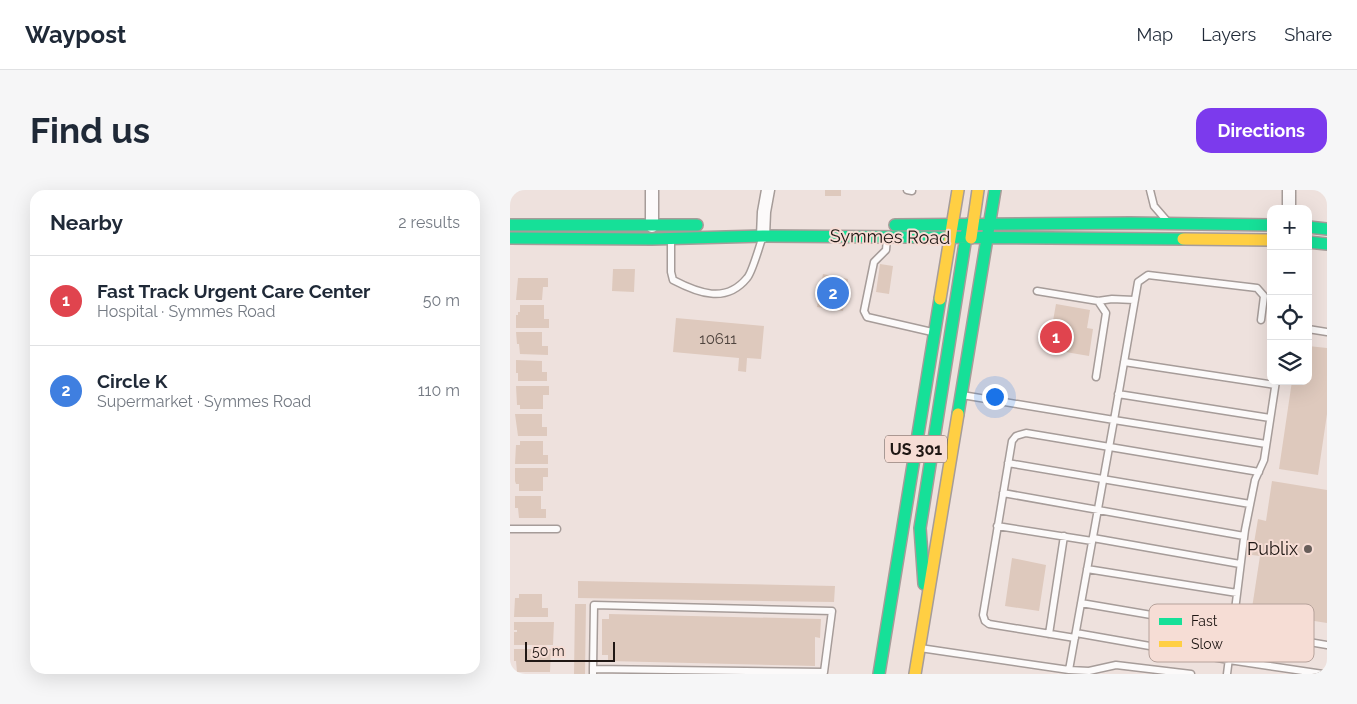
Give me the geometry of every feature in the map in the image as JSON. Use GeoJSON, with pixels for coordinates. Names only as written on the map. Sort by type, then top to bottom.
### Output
{"type":"FeatureCollection","features":[{"type":"Feature","properties":{"kind":"main road","name":"US 301"},"geometry":{"type":"LineString","coordinates":[[879,674],[958,190]]}},
{"type":"Feature","properties":{"kind":"main road"},"geometry":{"type":"LineString","coordinates":[[927,605],[921,560],[920,528],[978,190]]}},
{"type":"Feature","properties":{"kind":"main road","name":"US 301"},"geometry":{"type":"LineString","coordinates":[[915,674],[995,190]]}},
{"type":"Feature","properties":{"kind":"main road","name":"Symmes Road"},"geometry":{"type":"LineString","coordinates":[[883,225],[1169,223],[1267,225]]}},
{"type":"Feature","properties":{"kind":"main road"},"geometry":{"type":"LineString","coordinates":[[510,225],[710,225]]}},
{"type":"Feature","properties":{"kind":"main road","name":"Symmes Road"},"geometry":{"type":"LineString","coordinates":[[510,238],[671,238],[764,227],[887,237],[1267,240]]}},
{"type":"Feature","properties":{"kind":"main road"},"geometry":{"type":"LineString","coordinates":[[1312,227],[1327,229]]}},
{"type":"Feature","properties":{"kind":"main road"},"geometry":{"type":"LineString","coordinates":[[1312,242],[1327,244]]}},
{"type":"Feature","properties":{"kind":"street"},"geometry":{"type":"LineString","coordinates":[[652,190],[652,226]]}},
{"type":"Feature","properties":{"kind":"street"},"geometry":{"type":"LineString","coordinates":[[764,227],[768,190]]}},
{"type":"Feature","properties":{"kind":"street"},"geometry":{"type":"LineString","coordinates":[[1289,190],[1289,205]]}},
{"type":"Feature","properties":{"kind":"lane"},"geometry":{"type":"LineString","coordinates":[[907,190],[912,191]]}},
{"type":"Feature","properties":{"kind":"lane"},"geometry":{"type":"LineString","coordinates":[[1150,190],[1154,206],[1169,223]]}},
{"type":"Feature","properties":{"kind":"lane"},"geometry":{"type":"LineString","coordinates":[[671,238],[671,272],[674,280],[698,291],[709,294],[721,294],[732,290],[748,278],[764,227]]}},
{"type":"Feature","properties":{"kind":"lane"},"geometry":{"type":"LineString","coordinates":[[887,237],[886,250],[874,262],[864,311],[867,317],[935,333]]}},
{"type":"Feature","properties":{"kind":"lane"},"geometry":{"type":"LineString","coordinates":[[1069,670],[1138,282],[1148,275],[1257,288],[1264,296],[1261,320]]}},
{"type":"Feature","properties":{"kind":"lane"},"geometry":{"type":"LineString","coordinates":[[1036,291],[1098,301],[1112,299],[1134,300]]}},
{"type":"Feature","properties":{"kind":"lane"},"geometry":{"type":"LineString","coordinates":[[1096,376],[1106,313],[1098,301]]}},
{"type":"Feature","properties":{"kind":"lane"},"geometry":{"type":"LineString","coordinates":[[1312,330],[1327,332]]}},
{"type":"Feature","properties":{"kind":"lane"},"geometry":{"type":"LineString","coordinates":[[1124,362],[1267,382]]}},
{"type":"Feature","properties":{"kind":"lane"},"geometry":{"type":"LineString","coordinates":[[1236,604],[1244,536],[1255,480],[1264,460],[1275,385]]}},
{"type":"Feature","properties":{"kind":"lane"},"geometry":{"type":"LineString","coordinates":[[1118,394],[1270,418]]}},
{"type":"Feature","properties":{"kind":"lane"},"geometry":{"type":"LineString","coordinates":[[961,395],[1266,444]]}},
{"type":"Feature","properties":{"kind":"lane"},"geometry":{"type":"LineString","coordinates":[[1149,647],[1076,636],[1049,634],[990,624],[984,620],[983,610],[1012,441],[1016,436],[1026,433],[1259,472]]}},
{"type":"Feature","properties":{"kind":"lane"},"geometry":{"type":"LineString","coordinates":[[1008,463],[1250,504]]}},
{"type":"Feature","properties":{"kind":"lane"},"geometry":{"type":"LineString","coordinates":[[1003,493],[1244,536]]}},
{"type":"Feature","properties":{"kind":"lane"},"geometry":{"type":"LineString","coordinates":[[997,526],[1093,539],[1240,564]]}},
{"type":"Feature","properties":{"kind":"lane"},"geometry":{"type":"LineString","coordinates":[[510,529],[557,529]]}},
{"type":"Feature","properties":{"kind":"lane"},"geometry":{"type":"LineString","coordinates":[[1049,634],[1064,536]]}},
{"type":"Feature","properties":{"kind":"lane"},"geometry":{"type":"LineString","coordinates":[[1087,569],[1237,593]]}},
{"type":"Feature","properties":{"kind":"lane"},"geometry":{"type":"LineString","coordinates":[[1081,603],[1149,614]]}},
{"type":"Feature","properties":{"kind":"lane"},"geometry":{"type":"LineString","coordinates":[[594,606],[832,611],[824,672],[593,671],[594,606]]}},
{"type":"Feature","properties":{"kind":"lane"},"geometry":{"type":"LineString","coordinates":[[1314,643],[1327,645]]}},
{"type":"Feature","properties":{"kind":"lane"},"geometry":{"type":"LineString","coordinates":[[919,648],[1069,670],[1089,671],[1116,665],[1191,674]]}},
{"type":"Feature","properties":{"kind":"lane"},"geometry":{"type":"LineString","coordinates":[[1242,662],[1323,674]]}},
{"type":"Feature","properties":{"kind":"building"},"geometry":{"type":"Polygon","coordinates":[[[825,190],[841,190],[841,196],[825,196],[825,190]]]}},
{"type":"Feature","properties":{"kind":"building"},"geometry":{"type":"Polygon","coordinates":[[[880,264],[893,266],[889,294],[876,292],[880,264]]]}},
{"type":"Feature","properties":{"kind":"building"},"geometry":{"type":"Polygon","coordinates":[[[613,269],[635,269],[634,292],[612,291],[613,269]]]}},
{"type":"Feature","properties":{"kind":"building"},"geometry":{"type":"Polygon","coordinates":[[[823,274],[848,279],[843,311],[817,307],[823,274]]]}},
{"type":"Feature","properties":{"kind":"building"},"geometry":{"type":"Polygon","coordinates":[[[518,278],[548,278],[548,287],[543,287],[542,300],[516,300],[518,278]]]}},
{"type":"Feature","properties":{"kind":"building"},"geometry":{"type":"Polygon","coordinates":[[[1056,304],[1090,310],[1087,328],[1093,329],[1089,356],[1048,349],[1056,304]]]}},
{"type":"Feature","properties":{"kind":"building"},"geometry":{"type":"Polygon","coordinates":[[[520,305],[544,305],[544,319],[549,319],[549,328],[516,328],[516,315],[520,312],[520,305]]]}},
{"type":"Feature","properties":{"kind":"building"},"geometry":{"type":"Polygon","coordinates":[[[676,318],[764,326],[761,359],[747,358],[746,372],[738,371],[739,358],[673,352],[676,318]]]}},
{"type":"Feature","properties":{"kind":"building"},"geometry":{"type":"Polygon","coordinates":[[[516,332],[542,332],[542,346],[548,346],[548,355],[520,354],[516,332]]]}},
{"type":"Feature","properties":{"kind":"building"},"geometry":{"type":"Polygon","coordinates":[[[1312,346],[1327,348],[1327,414],[1318,475],[1279,469],[1291,385],[1312,385],[1312,346]]]}},
{"type":"Feature","properties":{"kind":"building"},"geometry":{"type":"Polygon","coordinates":[[[516,360],[542,361],[542,372],[547,372],[547,381],[518,381],[516,360]]]}},
{"type":"Feature","properties":{"kind":"building"},"geometry":{"type":"Polygon","coordinates":[[[516,386],[549,386],[549,395],[543,395],[543,409],[520,409],[520,405],[517,405],[516,386]]]}},
{"type":"Feature","properties":{"kind":"building"},"geometry":{"type":"Polygon","coordinates":[[[515,414],[542,414],[542,427],[547,427],[547,436],[518,436],[515,414]]]}},
{"type":"Feature","properties":{"kind":"building"},"geometry":{"type":"Polygon","coordinates":[[[520,441],[543,441],[543,455],[548,455],[548,464],[515,464],[516,445],[520,445],[520,441]]]}},
{"type":"Feature","properties":{"kind":"building"},"geometry":{"type":"Polygon","coordinates":[[[515,468],[548,468],[548,477],[543,477],[543,491],[519,491],[519,484],[516,484],[515,481],[515,468]]]}},
{"type":"Feature","properties":{"kind":"building"},"geometry":{"type":"Polygon","coordinates":[[[1272,481],[1327,490],[1327,623],[1314,621],[1314,604],[1253,604],[1260,556],[1252,555],[1258,519],[1266,521],[1272,481]]]}},
{"type":"Feature","properties":{"kind":"building"},"geometry":{"type":"Polygon","coordinates":[[[515,496],[541,496],[541,509],[546,509],[546,518],[519,518],[518,508],[515,508],[515,496]]]}},
{"type":"Feature","properties":{"kind":"building"},"geometry":{"type":"Polygon","coordinates":[[[1012,558],[1046,565],[1039,611],[1005,606],[1012,558]]]}},
{"type":"Feature","properties":{"kind":"building"},"geometry":{"type":"Polygon","coordinates":[[[578,581],[835,586],[834,602],[578,598],[578,581]]]}},
{"type":"Feature","properties":{"kind":"building"},"geometry":{"type":"Polygon","coordinates":[[[519,594],[542,594],[542,608],[548,608],[548,617],[514,617],[515,598],[519,598],[519,594]]]}},
{"type":"Feature","properties":{"kind":"building"},"geometry":{"type":"Polygon","coordinates":[[[575,604],[586,604],[585,674],[574,674],[575,604]]]}},
{"type":"Feature","properties":{"kind":"building"},"geometry":{"type":"Polygon","coordinates":[[[609,614],[821,619],[820,638],[815,637],[815,666],[608,661],[608,655],[602,655],[602,619],[609,619],[609,614]]]}},
{"type":"Feature","properties":{"kind":"building"},"geometry":{"type":"Polygon","coordinates":[[[514,622],[554,622],[553,645],[514,645],[514,632],[517,632],[517,630],[514,630],[514,622]]]}},
{"type":"Feature","properties":{"kind":"building"},"geometry":{"type":"Polygon","coordinates":[[[514,649],[551,649],[550,672],[517,672],[516,661],[514,661],[514,649]]]}},
{"type":"Feature","properties":{"kind":"traffic: fast"},"geometry":{"type":"LineString","coordinates":[[958,414],[995,190]]}},
{"type":"Feature","properties":{"kind":"traffic: fast"},"geometry":{"type":"LineString","coordinates":[[895,225],[1130,223],[1267,225]]}},
{"type":"Feature","properties":{"kind":"traffic: fast"},"geometry":{"type":"LineString","coordinates":[[924,584],[920,528],[968,224]]}},
{"type":"Feature","properties":{"kind":"traffic: fast"},"geometry":{"type":"LineString","coordinates":[[510,225],[697,225]]}},
{"type":"Feature","properties":{"kind":"traffic: fast"},"geometry":{"type":"LineString","coordinates":[[1312,227],[1327,229]]}},
{"type":"Feature","properties":{"kind":"traffic: fast"},"geometry":{"type":"LineString","coordinates":[[510,238],[652,239],[763,236],[1183,239]]}},
{"type":"Feature","properties":{"kind":"traffic: fast"},"geometry":{"type":"LineString","coordinates":[[1312,242],[1327,244]]}},
{"type":"Feature","properties":{"kind":"traffic: fast"},"geometry":{"type":"LineString","coordinates":[[879,674],[940,299]]}},
{"type":"Feature","properties":{"kind":"traffic: slow"},"geometry":{"type":"LineString","coordinates":[[940,299],[958,190]]}},
{"type":"Feature","properties":{"kind":"traffic: slow"},"geometry":{"type":"LineString","coordinates":[[971,238],[978,190]]}},
{"type":"Feature","properties":{"kind":"traffic: slow"},"geometry":{"type":"LineString","coordinates":[[1183,239],[1267,240]]}},
{"type":"Feature","properties":{"kind":"traffic: slow"},"geometry":{"type":"LineString","coordinates":[[915,674],[958,414]]}},
{"type":"Feature","properties":{"kind":"place","name":"Circle K"},"geometry":{"type":"Point","coordinates":[833,293]}},
{"type":"Feature","properties":{"kind":"place","name":"Fast Track Urgent Care Center"},"geometry":{"type":"Point","coordinates":[1056,337]}},
{"type":"Feature","properties":{"kind":"place","name":"Publix"},"geometry":{"type":"Point","coordinates":[1308,549]}}]}
